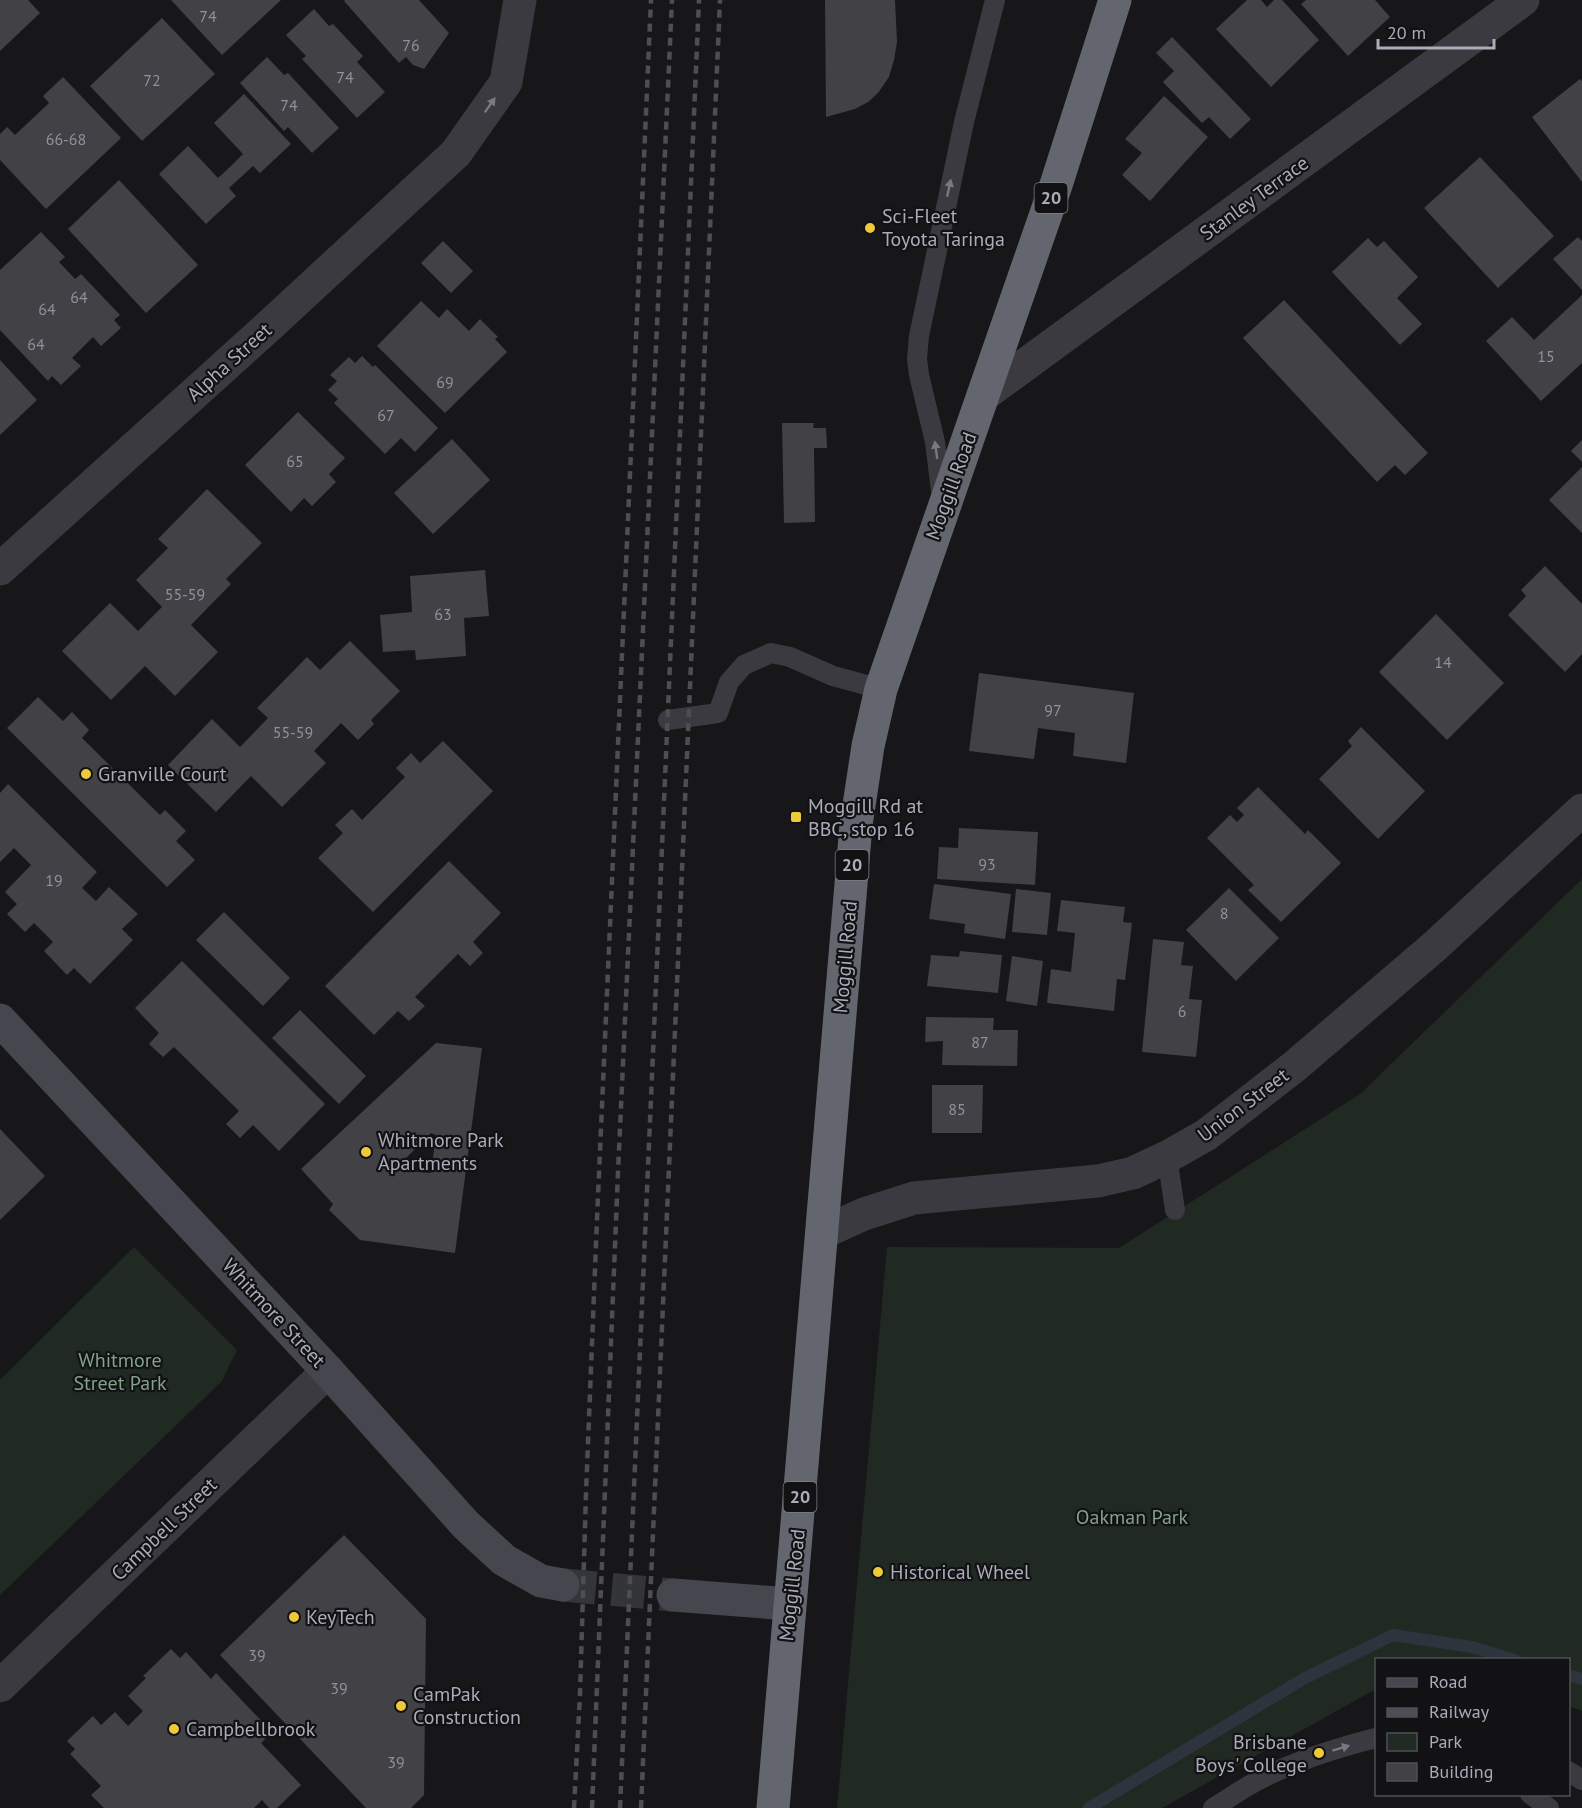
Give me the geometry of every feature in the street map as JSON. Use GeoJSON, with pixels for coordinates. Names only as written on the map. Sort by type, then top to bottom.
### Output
{"type":"FeatureCollection","features":[{"type":"Feature","properties":{"kind":"highway","name":"Moggill Road"},"geometry":{"type":"LineString","coordinates":[[773,1808],[856,825],[868,746],[881,689],[1056,185],[1115,0]]}},
{"type":"Feature","properties":{"kind":"street","name":"Alpha Street"},"geometry":{"type":"LineString","coordinates":[[0,569],[279,317],[456,153],[506,82],[520,0]]}},
{"type":"Feature","properties":{"kind":"street","name":"Stanley Terrace"},"geometry":{"type":"LineString","coordinates":[[984,395],[1523,0]]}},
{"type":"Feature","properties":{"kind":"street","name":"Union Street"},"geometry":{"type":"LineString","coordinates":[[822,1233],[864,1214],[914,1198],[1098,1181],[1133,1173],[1167,1157],[1206,1135],[1294,1066],[1435,946],[1582,810]]}},
{"type":"Feature","properties":{"kind":"street","name":"Whitmore Street"},"geometry":{"type":"LineString","coordinates":[[0,1020],[328,1371],[466,1525],[504,1560],[541,1581],[563,1585]]}},
{"type":"Feature","properties":{"kind":"street","name":"Campbell Street"},"geometry":{"type":"LineString","coordinates":[[0,1686],[328,1371]]}},
{"type":"Feature","properties":{"kind":"street"},"geometry":{"type":"LineString","coordinates":[[673,1595],[789,1604]]}},
{"type":"Feature","properties":{"kind":"lane"},"geometry":{"type":"LineString","coordinates":[[943,508],[934,442],[919,375],[917,359],[919,336],[964,122],[995,0]]}},
{"type":"Feature","properties":{"kind":"lane"},"geometry":{"type":"LineString","coordinates":[[668,720],[717,713],[729,682],[744,665],[771,653],[790,657],[833,676],[881,689]]}},
{"type":"Feature","properties":{"kind":"lane"},"geometry":{"type":"LineString","coordinates":[[1167,1157],[1175,1210]]}},
{"type":"Feature","properties":{"kind":"lane"},"geometry":{"type":"LineString","coordinates":[[1213,1808],[1258,1781],[1314,1756],[1375,1739]]}},
{"type":"Feature","properties":{"kind":"lane"},"geometry":{"type":"LineString","coordinates":[[1533,1796],[1549,1808]]}},
{"type":"Feature","properties":{"kind":"green space","name":"Oakman Park"},"geometry":{"type":"Polygon","coordinates":[[[1582,879],[1582,1711],[1570,1706],[1570,1658],[1375,1658],[1375,1690],[1162,1808],[837,1808],[887,1247],[1119,1248],[1360,1094],[1582,879]]]}},
{"type":"Feature","properties":{"kind":"green space","name":"Whitmore Street Park"},"geometry":{"type":"Polygon","coordinates":[[[134,1247],[237,1350],[222,1381],[0,1595],[0,1380],[134,1247]]]}},
{"type":"Feature","properties":{"kind":"building"},"geometry":{"type":"Polygon","coordinates":[[[0,0],[28,0],[40,13],[0,51],[0,0]]]}},
{"type":"Feature","properties":{"kind":"building"},"geometry":{"type":"Polygon","coordinates":[[[171,0],[281,0],[222,55],[171,0]]]}},
{"type":"Feature","properties":{"kind":"building"},"geometry":{"type":"Polygon","coordinates":[[[345,0],[419,0],[449,33],[424,69],[413,65],[406,57],[399,63],[345,0]]]}},
{"type":"Feature","properties":{"kind":"building"},"geometry":{"type":"Polygon","coordinates":[[[825,0],[895,0],[897,42],[889,77],[878,93],[855,109],[826,117],[825,0]]]}},
{"type":"Feature","properties":{"kind":"building"},"geometry":{"type":"Polygon","coordinates":[[[1247,0],[1261,0],[1267,7],[1274,0],[1282,0],[1319,40],[1271,87],[1216,29],[1247,0]]]}},
{"type":"Feature","properties":{"kind":"building"},"geometry":{"type":"Polygon","coordinates":[[[1306,0],[1375,0],[1390,17],[1348,56],[1301,4],[1306,0]]]}},
{"type":"Feature","properties":{"kind":"building"},"geometry":{"type":"Polygon","coordinates":[[[314,9],[329,26],[333,24],[363,56],[357,62],[385,92],[357,118],[302,59],[306,56],[286,35],[314,9]]]}},
{"type":"Feature","properties":{"kind":"building"},"geometry":{"type":"Polygon","coordinates":[[[162,18],[215,74],[142,141],[90,86],[162,18]]]}},
{"type":"Feature","properties":{"kind":"building"},"geometry":{"type":"Polygon","coordinates":[[[1172,37],[1251,119],[1230,139],[1209,117],[1202,123],[1163,82],[1174,71],[1156,53],[1172,37]]]}},
{"type":"Feature","properties":{"kind":"building"},"geometry":{"type":"Polygon","coordinates":[[[267,57],[284,75],[288,73],[339,128],[312,153],[288,127],[284,131],[240,83],[267,57]]]}},
{"type":"Feature","properties":{"kind":"building"},"geometry":{"type":"Polygon","coordinates":[[[63,77],[121,138],[46,209],[0,160],[0,134],[7,127],[15,135],[49,103],[43,96],[63,77]]]}},
{"type":"Feature","properties":{"kind":"building"},"geometry":{"type":"Polygon","coordinates":[[[1580,79],[1582,81],[1582,182],[1532,117],[1580,79]]]}},
{"type":"Feature","properties":{"kind":"building"},"geometry":{"type":"Polygon","coordinates":[[[244,94],[291,144],[260,173],[253,166],[229,188],[236,196],[206,224],[159,174],[188,146],[218,178],[231,166],[243,154],[214,123],[244,94]]]}},
{"type":"Feature","properties":{"kind":"building"},"geometry":{"type":"Polygon","coordinates":[[[1164,96],[1208,137],[1150,201],[1122,175],[1142,153],[1125,139],[1164,96]]]}},
{"type":"Feature","properties":{"kind":"building"},"geometry":{"type":"Polygon","coordinates":[[[1480,157],[1554,236],[1498,288],[1424,208],[1480,157]]]}},
{"type":"Feature","properties":{"kind":"building"},"geometry":{"type":"Polygon","coordinates":[[[119,180],[198,265],[146,313],[68,229],[119,180]]]}},
{"type":"Feature","properties":{"kind":"building"},"geometry":{"type":"Polygon","coordinates":[[[41,232],[65,257],[59,262],[75,279],[81,274],[120,315],[114,320],[121,328],[101,346],[93,337],[72,358],[81,366],[61,385],[52,376],[48,381],[0,330],[0,270],[41,232]]]}},
{"type":"Feature","properties":{"kind":"building"},"geometry":{"type":"Polygon","coordinates":[[[1578,237],[1582,241],[1582,290],[1553,259],[1578,237]]]}},
{"type":"Feature","properties":{"kind":"building"},"geometry":{"type":"Polygon","coordinates":[[[1368,238],[1377,247],[1384,241],[1418,277],[1397,298],[1422,324],[1400,345],[1332,272],[1368,238]]]}},
{"type":"Feature","properties":{"kind":"building"},"geometry":{"type":"Polygon","coordinates":[[[443,241],[473,271],[451,293],[421,263],[443,241]]]}},
{"type":"Feature","properties":{"kind":"building"},"geometry":{"type":"Polygon","coordinates":[[[1582,295],[1582,363],[1541,401],[1486,341],[1512,317],[1534,340],[1582,295]]]}},
{"type":"Feature","properties":{"kind":"building"},"geometry":{"type":"Polygon","coordinates":[[[1284,300],[1428,453],[1405,475],[1395,465],[1377,482],[1243,338],[1284,300]]]}},
{"type":"Feature","properties":{"kind":"building"},"geometry":{"type":"Polygon","coordinates":[[[421,301],[439,318],[447,309],[469,331],[480,319],[498,337],[495,339],[507,352],[445,413],[377,346],[421,301]]]}},
{"type":"Feature","properties":{"kind":"building"},"geometry":{"type":"Polygon","coordinates":[[[362,356],[373,367],[375,365],[438,428],[415,452],[401,438],[385,454],[334,403],[338,399],[328,390],[337,381],[330,375],[349,357],[355,363],[362,356]]]}},
{"type":"Feature","properties":{"kind":"building"},"geometry":{"type":"Polygon","coordinates":[[[0,360],[37,400],[0,435],[0,360]]]}},
{"type":"Feature","properties":{"kind":"building"},"geometry":{"type":"Polygon","coordinates":[[[298,412],[345,458],[329,474],[336,482],[312,506],[304,498],[291,512],[245,465],[298,412]]]}},
{"type":"Feature","properties":{"kind":"building"},"geometry":{"type":"Polygon","coordinates":[[[782,423],[814,423],[813,428],[826,428],[827,448],[814,448],[815,522],[784,523],[782,423]]]}},
{"type":"Feature","properties":{"kind":"building"},"geometry":{"type":"Polygon","coordinates":[[[452,439],[490,480],[433,534],[394,493],[452,439]]]}},
{"type":"Feature","properties":{"kind":"building"},"geometry":{"type":"Polygon","coordinates":[[[1582,440],[1582,462],[1571,451],[1582,440]]]}},
{"type":"Feature","properties":{"kind":"building"},"geometry":{"type":"Polygon","coordinates":[[[1582,467],[1582,533],[1549,500],[1582,467]]]}},
{"type":"Feature","properties":{"kind":"building"},"geometry":{"type":"Polygon","coordinates":[[[207,489],[262,543],[226,579],[231,584],[191,625],[218,652],[175,696],[145,666],[111,700],[62,651],[110,603],[138,631],[162,607],[136,580],[168,548],[158,539],[207,489]]]}},
{"type":"Feature","properties":{"kind":"building"},"geometry":{"type":"Polygon","coordinates":[[[1545,566],[1582,604],[1582,654],[1565,672],[1508,615],[1526,596],[1521,590],[1545,566]]]}},
{"type":"Feature","properties":{"kind":"building"},"geometry":{"type":"Polygon","coordinates":[[[485,570],[489,616],[464,618],[466,656],[416,660],[415,650],[383,652],[380,615],[412,612],[410,576],[485,570]]]}},
{"type":"Feature","properties":{"kind":"building"},"geometry":{"type":"Polygon","coordinates":[[[1436,614],[1504,683],[1447,740],[1379,672],[1436,614]]]}},
{"type":"Feature","properties":{"kind":"building"},"geometry":{"type":"Polygon","coordinates":[[[350,641],[400,691],[371,720],[374,724],[358,740],[341,723],[314,751],[326,763],[282,807],[251,776],[216,812],[168,765],[212,719],[240,747],[268,718],[257,708],[307,657],[320,670],[350,641]]]}},
{"type":"Feature","properties":{"kind":"building"},"geometry":{"type":"Polygon","coordinates":[[[979,673],[1134,693],[1126,763],[1073,756],[1075,733],[1038,728],[1034,759],[969,751],[979,673]]]}},
{"type":"Feature","properties":{"kind":"building","name":"Granville Court"},"geometry":{"type":"Polygon","coordinates":[[[38,697],[63,721],[72,712],[89,730],[82,738],[160,815],[165,810],[186,831],[176,841],[195,860],[167,887],[7,728],[38,697]]]}},
{"type":"Feature","properties":{"kind":"building"},"geometry":{"type":"Polygon","coordinates":[[[1361,727],[1425,791],[1378,839],[1319,779],[1352,746],[1348,741],[1361,727]]]}},
{"type":"Feature","properties":{"kind":"building"},"geometry":{"type":"Polygon","coordinates":[[[443,741],[493,791],[373,912],[318,858],[343,833],[335,825],[352,809],[362,820],[405,777],[396,768],[411,753],[420,763],[443,741]]]}},
{"type":"Feature","properties":{"kind":"building"},"geometry":{"type":"Polygon","coordinates":[[[8,784],[97,872],[82,888],[96,901],[109,887],[138,914],[122,929],[133,940],[90,984],[74,968],[67,975],[44,951],[53,942],[34,923],[25,932],[7,914],[17,904],[5,892],[31,865],[14,848],[0,862],[0,793],[8,784]]]}},
{"type":"Feature","properties":{"kind":"building"},"geometry":{"type":"Polygon","coordinates":[[[1258,787],[1305,834],[1308,830],[1341,863],[1281,922],[1248,890],[1254,885],[1207,838],[1230,815],[1237,822],[1244,815],[1237,808],[1258,787]]]}},
{"type":"Feature","properties":{"kind":"building"},"geometry":{"type":"Polygon","coordinates":[[[959,828],[1038,832],[1035,885],[937,879],[939,847],[958,848],[959,828]]]}},
{"type":"Feature","properties":{"kind":"building"},"geometry":{"type":"Polygon","coordinates":[[[449,861],[501,913],[473,942],[483,953],[470,966],[458,954],[415,997],[425,1006],[409,1021],[398,1011],[374,1035],[325,986],[449,861]]]}},
{"type":"Feature","properties":{"kind":"building"},"geometry":{"type":"Polygon","coordinates":[[[934,884],[1011,894],[1005,939],[964,933],[965,924],[929,919],[934,884]]]}},
{"type":"Feature","properties":{"kind":"building"},"geometry":{"type":"Polygon","coordinates":[[[1229,888],[1279,938],[1236,981],[1186,930],[1229,888]]]}},
{"type":"Feature","properties":{"kind":"building"},"geometry":{"type":"Polygon","coordinates":[[[1016,889],[1051,893],[1047,935],[1012,932],[1016,889]]]}},
{"type":"Feature","properties":{"kind":"building"},"geometry":{"type":"Polygon","coordinates":[[[1061,900],[1125,907],[1123,922],[1132,923],[1125,980],[1117,979],[1114,1011],[1047,1003],[1051,969],[1071,972],[1075,933],[1057,931],[1061,900]]]}},
{"type":"Feature","properties":{"kind":"building"},"geometry":{"type":"Polygon","coordinates":[[[224,912],[290,978],[263,1006],[196,940],[224,912]]]}},
{"type":"Feature","properties":{"kind":"building"},"geometry":{"type":"Polygon","coordinates":[[[1153,939],[1184,942],[1181,965],[1193,966],[1189,999],[1202,1000],[1196,1057],[1142,1052],[1153,939]]]}},
{"type":"Feature","properties":{"kind":"building"},"geometry":{"type":"Polygon","coordinates":[[[960,951],[1002,955],[998,993],[927,986],[931,955],[959,957],[960,951]]]}},
{"type":"Feature","properties":{"kind":"building"},"geometry":{"type":"Polygon","coordinates":[[[1012,956],[1043,961],[1037,1006],[1006,1001],[1012,956]]]}},
{"type":"Feature","properties":{"kind":"building"},"geometry":{"type":"Polygon","coordinates":[[[182,961],[325,1104],[279,1151],[253,1125],[240,1138],[226,1124],[239,1111],[174,1047],[163,1057],[149,1044],[159,1033],[135,1008],[182,961]]]}},
{"type":"Feature","properties":{"kind":"building"},"geometry":{"type":"Polygon","coordinates":[[[300,1010],[366,1076],[339,1104],[272,1038],[300,1010]]]}},
{"type":"Feature","properties":{"kind":"building"},"geometry":{"type":"Polygon","coordinates":[[[926,1017],[994,1018],[993,1030],[1018,1030],[1017,1066],[942,1065],[943,1041],[925,1042],[926,1017]]]}},
{"type":"Feature","properties":{"kind":"building","name":"Whitmore Park Apartments"},"geometry":{"type":"Polygon","coordinates":[[[436,1043],[482,1048],[455,1253],[360,1240],[329,1210],[333,1204],[301,1169],[436,1043]],[[431,1133],[394,1170],[431,1173],[436,1135],[431,1133]]]}},
{"type":"Feature","properties":{"kind":"building"},"geometry":{"type":"Polygon","coordinates":[[[932,1085],[983,1085],[982,1133],[932,1133],[932,1085]]]}},
{"type":"Feature","properties":{"kind":"building"},"geometry":{"type":"Polygon","coordinates":[[[0,1129],[45,1176],[0,1220],[0,1129]]]}},
{"type":"Feature","properties":{"kind":"building"},"geometry":{"type":"Polygon","coordinates":[[[344,1535],[426,1619],[424,1795],[411,1808],[366,1808],[220,1655],[344,1535]]]}},
{"type":"Feature","properties":{"kind":"building","name":"Campbellbrook"},"geometry":{"type":"Polygon","coordinates":[[[171,1649],[180,1658],[186,1652],[211,1679],[216,1673],[272,1732],[261,1743],[301,1785],[277,1808],[269,1808],[262,1800],[254,1808],[104,1808],[91,1795],[101,1786],[70,1754],[75,1749],[67,1741],[93,1716],[101,1725],[115,1712],[128,1726],[143,1711],[128,1696],[146,1678],[143,1676],[171,1649]]]}},
{"type":"Feature","properties":{"kind":"waterway"},"geometry":{"type":"LineString","coordinates":[[1089,1808],[1305,1678],[1393,1635],[1472,1647],[1508,1658]]}},
{"type":"Feature","properties":{"kind":"waterway"},"geometry":{"type":"LineString","coordinates":[[1570,1676],[1582,1679]]}},
{"type":"Feature","properties":{"kind":"tunnel"},"geometry":{"type":"LineString","coordinates":[[563,1585],[673,1595]]}},
{"type":"Feature","properties":{"kind":"railway"},"geometry":{"type":"LineString","coordinates":[[574,1808],[597,1219],[651,0]]}},
{"type":"Feature","properties":{"kind":"railway"},"geometry":{"type":"LineString","coordinates":[[592,1808],[618,1172],[672,0]]}},
{"type":"Feature","properties":{"kind":"railway"},"geometry":{"type":"LineString","coordinates":[[620,1808],[699,0]]}},
{"type":"Feature","properties":{"kind":"railway"},"geometry":{"type":"LineString","coordinates":[[641,1808],[720,0]]}},
{"type":"Feature","properties":{"kind":"place","name":"Sci-Fleet Toyota Taringa"},"geometry":{"type":"Point","coordinates":[870,228]}},
{"type":"Feature","properties":{"kind":"place","name":"Granville Court"},"geometry":{"type":"Point","coordinates":[86,774]}},
{"type":"Feature","properties":{"kind":"place","name":"Moggill Rd at BBC, stop 16"},"geometry":{"type":"Point","coordinates":[796,817]}},
{"type":"Feature","properties":{"kind":"place","name":"Whitmore Park Apartments"},"geometry":{"type":"Point","coordinates":[366,1152]}},
{"type":"Feature","properties":{"kind":"place","name":"Historical Wheel"},"geometry":{"type":"Point","coordinates":[878,1572]}},
{"type":"Feature","properties":{"kind":"place","name":"KeyTech"},"geometry":{"type":"Point","coordinates":[294,1617]}},
{"type":"Feature","properties":{"kind":"place","name":"CamPak Construction"},"geometry":{"type":"Point","coordinates":[401,1706]}},
{"type":"Feature","properties":{"kind":"place","name":"Campbellbrook"},"geometry":{"type":"Point","coordinates":[174,1729]}},
{"type":"Feature","properties":{"kind":"place","name":"Brisbane Boys' College"},"geometry":{"type":"Point","coordinates":[1319,1753]}}]}
